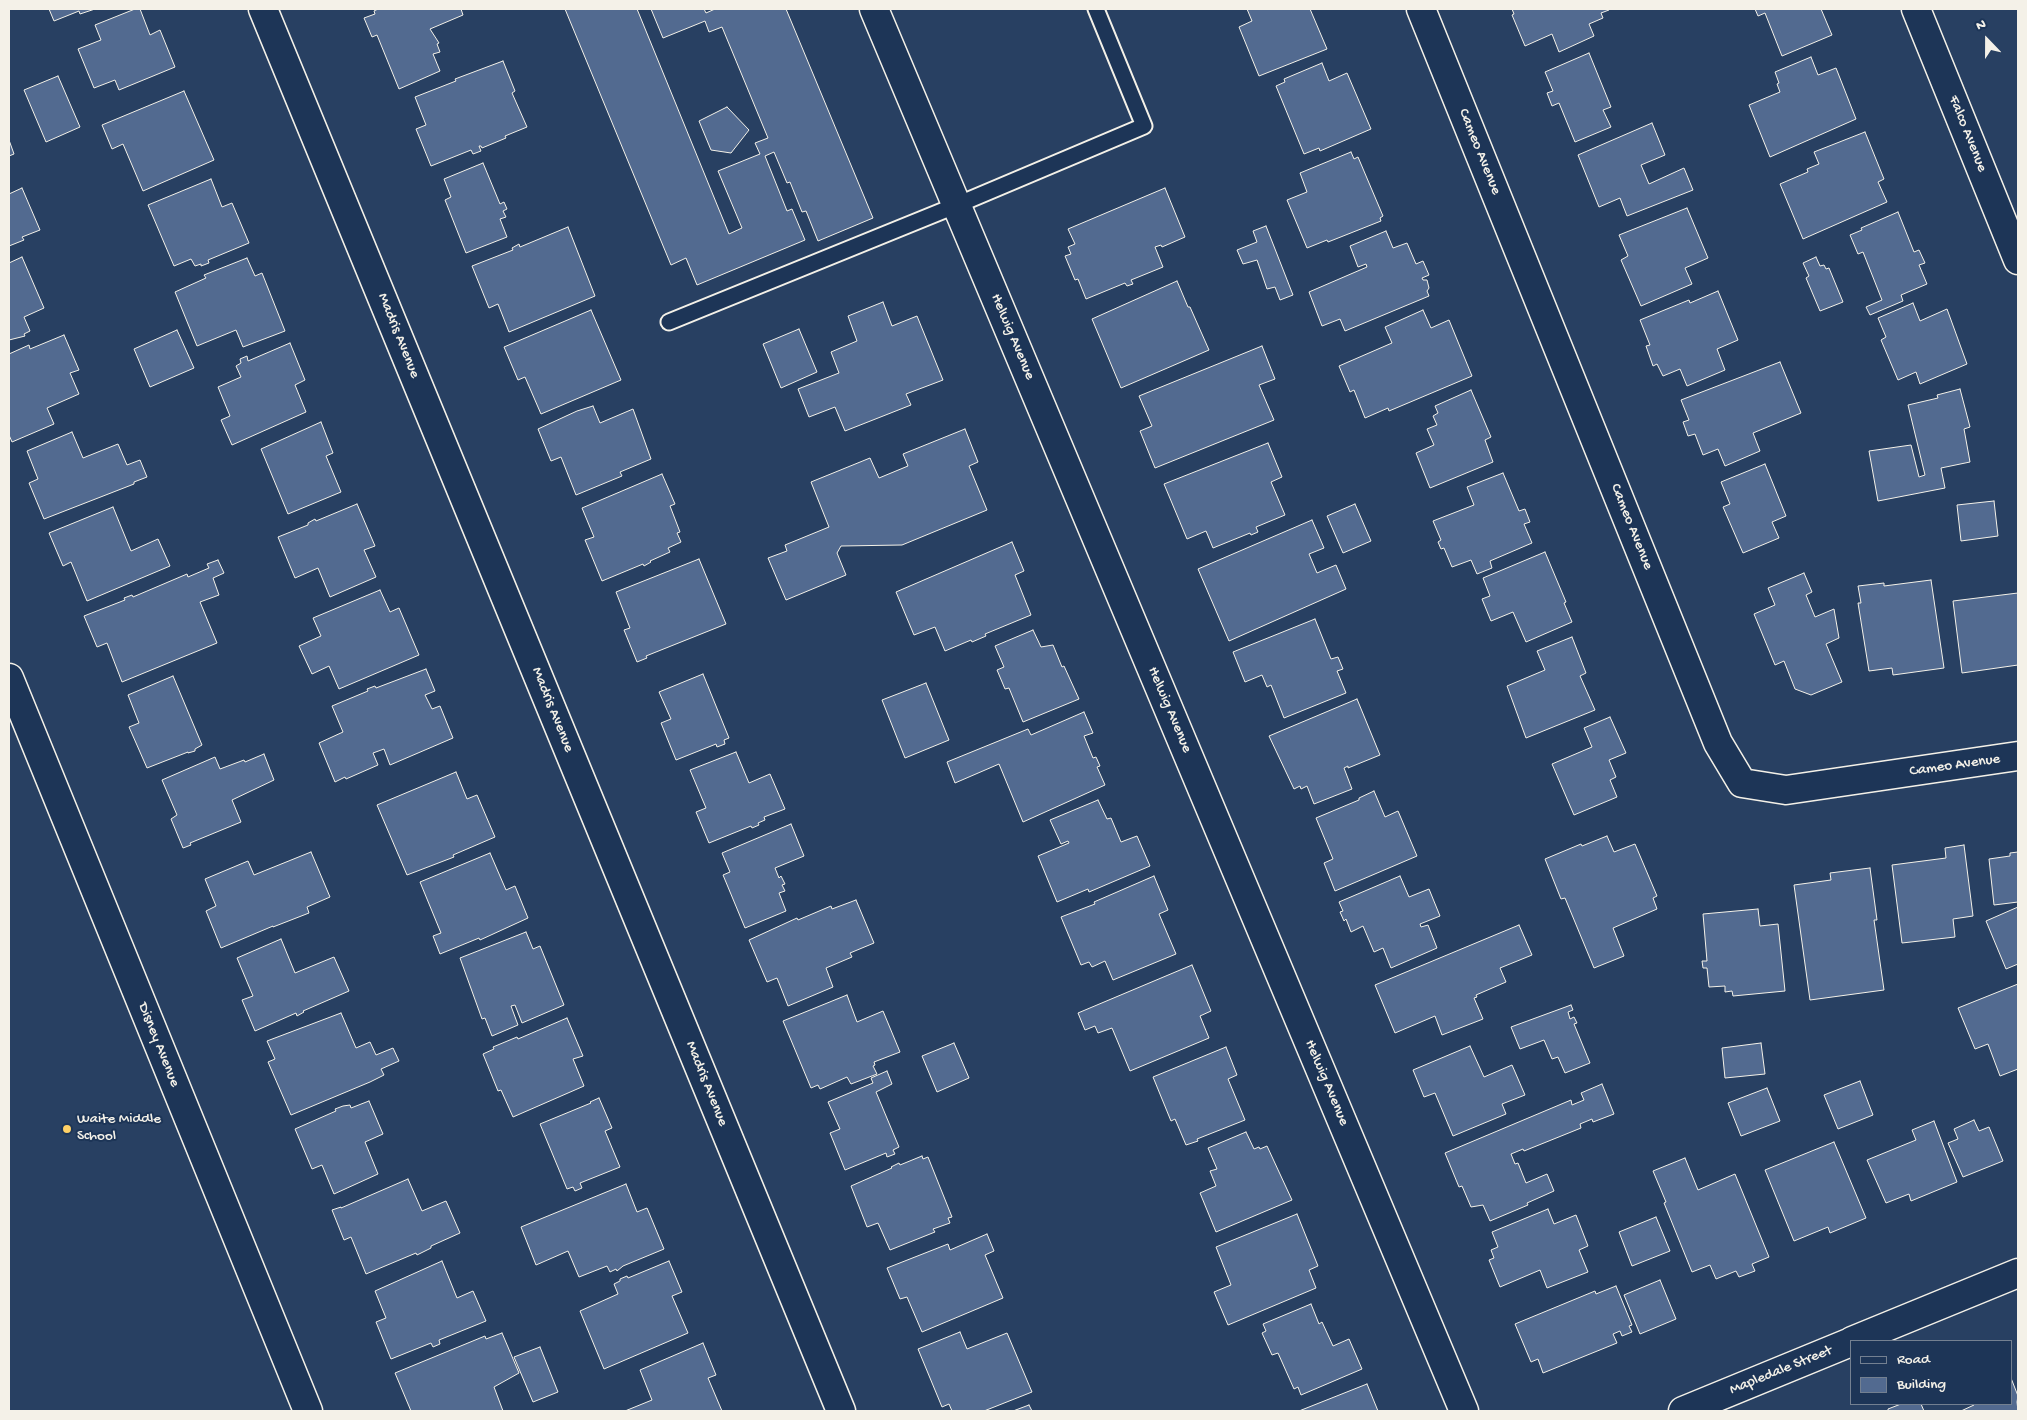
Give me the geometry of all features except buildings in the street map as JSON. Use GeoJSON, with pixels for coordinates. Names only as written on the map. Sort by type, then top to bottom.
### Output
{"type":"FeatureCollection","features":[{"type":"Feature","properties":{"kind":"street","name":"Madris Avenue"},"geometry":{"type":"LineString","coordinates":[[263,9],[841,1411]]}},
{"type":"Feature","properties":{"kind":"street","name":"Helwig Avenue"},"geometry":{"type":"LineString","coordinates":[[874,9],[1464,1411]]}},
{"type":"Feature","properties":{"kind":"street","name":"Cameo Avenue"},"geometry":{"type":"LineString","coordinates":[[1421,9],[1718,743],[1742,783],[1786,790],[2018,756]]}},
{"type":"Feature","properties":{"kind":"street","name":"Falco Avenue"},"geometry":{"type":"LineString","coordinates":[[1916,9],[2018,260]]}},
{"type":"Feature","properties":{"kind":"street","name":"Disney Avenue"},"geometry":{"type":"LineString","coordinates":[[9,678],[308,1411]]}},
{"type":"Feature","properties":{"kind":"street","name":"Mapledale Street"},"geometry":{"type":"LineString","coordinates":[[1857,1340],[2018,1273]]}},
{"type":"Feature","properties":{"kind":"street","name":"Mapledale Street"},"geometry":{"type":"LineString","coordinates":[[1683,1411],[1850,1343]]}},
{"type":"Feature","properties":{"kind":"lane"},"geometry":{"type":"LineString","coordinates":[[669,322],[957,205],[1144,126],[1096,9]]}},
{"type":"Feature","properties":{"kind":"place","name":"Waite Middle School"},"geometry":{"type":"Point","coordinates":[67,1129]}}]}
